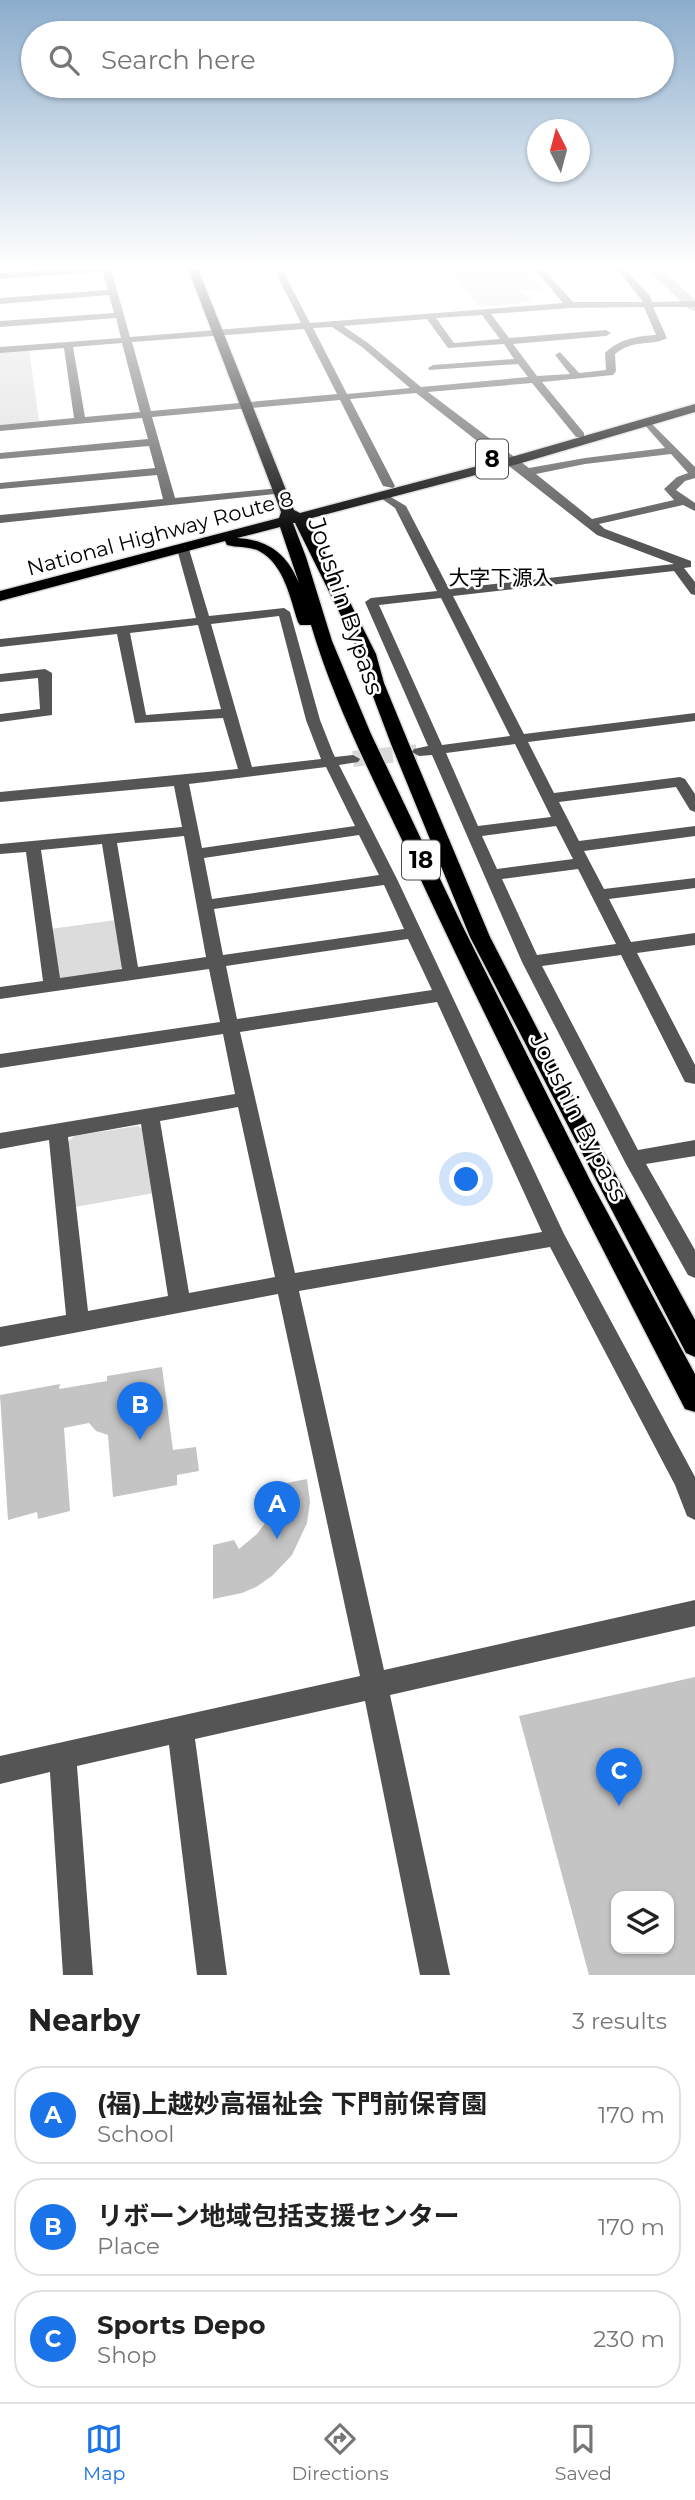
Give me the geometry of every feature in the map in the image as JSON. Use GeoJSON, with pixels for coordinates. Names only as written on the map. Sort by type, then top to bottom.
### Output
{"type":"FeatureCollection","features":[{"type":"Feature","properties":{"kind":"highway"},"geometry":{"type":"LineString","coordinates":[[230,361],[291,517]]}},
{"type":"Feature","properties":{"kind":"highway","name":"National Highway Route 8"},"geometry":{"type":"LineString","coordinates":[[388,494],[695,400]]}},
{"type":"Feature","properties":{"kind":"highway","name":"National Highway Route 8"},"geometry":{"type":"LineString","coordinates":[[0,587],[467,474],[509,458],[695,408]]}},
{"type":"Feature","properties":{"kind":"highway"},"geometry":{"type":"LineString","coordinates":[[368,654],[355,608],[325,530],[339,515],[388,494]]}},
{"type":"Feature","properties":{"kind":"highway","name":"National Highway Route 8"},"geometry":{"type":"LineString","coordinates":[[0,596],[191,547],[291,517]]}},
{"type":"Feature","properties":{"kind":"highway","name":"Joushin Bypass"},"geometry":{"type":"LineString","coordinates":[[291,517],[368,654],[376,683],[400,744],[480,937],[545,1065],[695,1345]]}},
{"type":"Feature","properties":{"kind":"highway","name":"Joushin Bypass"},"geometry":{"type":"LineString","coordinates":[[291,517],[299,557],[324,640],[362,734],[453,927],[583,1189],[695,1401]]}},
{"type":"Feature","properties":{"kind":"highway"},"geometry":{"type":"LineString","coordinates":[[191,547],[243,541],[256,543],[273,551],[282,561],[313,640],[362,734]]}},
{"type":"Feature","properties":{"kind":"street"},"geometry":{"type":"LineString","coordinates":[[71,361],[80,421]]}},
{"type":"Feature","properties":{"kind":"street"},"geometry":{"type":"LineString","coordinates":[[132,361],[170,502]]}},
{"type":"Feature","properties":{"kind":"street"},"geometry":{"type":"LineString","coordinates":[[326,361],[345,396],[388,494],[400,506],[694,1079]]}},
{"type":"Feature","properties":{"kind":"street"},"geometry":{"type":"LineString","coordinates":[[383,361],[416,390],[611,538],[685,562]]}},
{"type":"Feature","properties":{"kind":"street"},"geometry":{"type":"LineString","coordinates":[[433,368],[519,361]]}},
{"type":"Feature","properties":{"kind":"street"},"geometry":{"type":"LineString","coordinates":[[521,361],[580,435]]}},
{"type":"Feature","properties":{"kind":"street"},"geometry":{"type":"LineString","coordinates":[[565,361],[576,376]]}},
{"type":"Feature","properties":{"kind":"street"},"geometry":{"type":"LineString","coordinates":[[0,428],[576,376],[611,371],[610,361]]}},
{"type":"Feature","properties":{"kind":"street"},"geometry":{"type":"LineString","coordinates":[[647,422],[695,474],[681,479],[670,489],[682,502],[695,509]]}},
{"type":"Feature","properties":{"kind":"street"},"geometry":{"type":"LineString","coordinates":[[0,456],[155,442]]}},
{"type":"Feature","properties":{"kind":"street"},"geometry":{"type":"LineString","coordinates":[[527,472],[586,461],[672,451]]}},
{"type":"Feature","properties":{"kind":"street"},"geometry":{"type":"LineString","coordinates":[[0,486],[162,471]]}},
{"type":"Feature","properties":{"kind":"street"},"geometry":{"type":"LineString","coordinates":[[0,519],[281,491]]}},
{"type":"Feature","properties":{"kind":"street"},"geometry":{"type":"LineString","coordinates":[[589,523],[682,502]]}},
{"type":"Feature","properties":{"kind":"street"},"geometry":{"type":"LineString","coordinates":[[191,547],[205,622],[227,713],[247,774]]}},
{"type":"Feature","properties":{"kind":"street"},"geometry":{"type":"LineString","coordinates":[[685,562],[371,602],[439,749],[471,832],[531,962],[633,1159],[695,1269]]}},
{"type":"Feature","properties":{"kind":"street"},"geometry":{"type":"LineString","coordinates":[[685,562],[695,592]]}},
{"type":"Feature","properties":{"kind":"street"},"geometry":{"type":"LineString","coordinates":[[0,643],[284,612],[313,720],[555,1238],[685,1481],[695,1508]]}},
{"type":"Feature","properties":{"kind":"street"},"geometry":{"type":"LineString","coordinates":[[123,630],[140,720],[227,713]]}},
{"type":"Feature","properties":{"kind":"street"},"geometry":{"type":"LineString","coordinates":[[0,678],[46,673],[47,712],[0,718]]}},
{"type":"Feature","properties":{"kind":"street"},"geometry":{"type":"LineString","coordinates":[[419,752],[693,720]]}},
{"type":"Feature","properties":{"kind":"street"},"geometry":{"type":"LineString","coordinates":[[0,797],[181,782],[353,759]]}},
{"type":"Feature","properties":{"kind":"street"},"geometry":{"type":"LineString","coordinates":[[181,782],[216,962],[375,1687],[435,1975]]}},
{"type":"Feature","properties":{"kind":"street"},"geometry":{"type":"LineString","coordinates":[[550,798],[680,782],[695,807]]}},
{"type":"Feature","properties":{"kind":"street"},"geometry":{"type":"LineString","coordinates":[[471,832],[561,820]]}},
{"type":"Feature","properties":{"kind":"street"},"geometry":{"type":"LineString","coordinates":[[194,854],[365,829]]}},
{"type":"Feature","properties":{"kind":"street"},"geometry":{"type":"LineString","coordinates":[[0,849],[189,831]]}},
{"type":"Feature","properties":{"kind":"street"},"geometry":{"type":"LineString","coordinates":[[575,847],[695,831]]}},
{"type":"Feature","properties":{"kind":"street"},"geometry":{"type":"LineString","coordinates":[[109,839],[131,974]]}},
{"type":"Feature","properties":{"kind":"street"},"geometry":{"type":"LineString","coordinates":[[33,846],[52,986]]}},
{"type":"Feature","properties":{"kind":"street"},"geometry":{"type":"LineString","coordinates":[[491,876],[583,863]]}},
{"type":"Feature","properties":{"kind":"street"},"geometry":{"type":"LineString","coordinates":[[206,905],[389,878]]}},
{"type":"Feature","properties":{"kind":"street"},"geometry":{"type":"LineString","coordinates":[[599,895],[695,883]]}},
{"type":"Feature","properties":{"kind":"street"},"geometry":{"type":"LineString","coordinates":[[0,993],[413,933]]}},
{"type":"Feature","properties":{"kind":"street"},"geometry":{"type":"LineString","coordinates":[[531,962],[695,939]]}},
{"type":"Feature","properties":{"kind":"street"},"geometry":{"type":"LineString","coordinates":[[0,1061],[442,995]]}},
{"type":"Feature","properties":{"kind":"street"},"geometry":{"type":"LineString","coordinates":[[0,1141],[150,1118],[246,1099]]}},
{"type":"Feature","properties":{"kind":"street"},"geometry":{"type":"LineString","coordinates":[[150,1118],[180,1304]]}},
{"type":"Feature","properties":{"kind":"street"},"geometry":{"type":"LineString","coordinates":[[58,1132],[78,1323]]}},
{"type":"Feature","properties":{"kind":"street"},"geometry":{"type":"LineString","coordinates":[[633,1159],[695,1148]]}},
{"type":"Feature","properties":{"kind":"street"},"geometry":{"type":"LineString","coordinates":[[0,1337],[285,1284],[555,1238]]}},
{"type":"Feature","properties":{"kind":"street"},"geometry":{"type":"LineString","coordinates":[[0,1770],[695,1614]]}},
{"type":"Feature","properties":{"kind":"street"},"geometry":{"type":"LineString","coordinates":[[180,1730],[212,1975]]}},
{"type":"Feature","properties":{"kind":"street"},"geometry":{"type":"LineString","coordinates":[[63,1757],[78,1975]]}},
{"type":"Feature","properties":{"kind":"shaded area"},"geometry":{"type":"Polygon","coordinates":[[[0,361],[31,361],[39,421],[0,425],[0,361]]]}},
{"type":"Feature","properties":{"kind":"shaded area"},"geometry":{"type":"Polygon","coordinates":[[[116,920],[123,966],[118,971],[59,980],[50,929],[116,920]]]}},
{"type":"Feature","properties":{"kind":"shaded area"},"geometry":{"type":"Polygon","coordinates":[[[137,1126],[143,1129],[154,1193],[75,1207],[68,1142],[74,1136],[137,1126]]]}},
{"type":"Feature","properties":{"kind":"building"},"geometry":{"type":"Polygon","coordinates":[[[162,1367],[173,1450],[196,1447],[199,1471],[177,1475],[177,1485],[113,1497],[108,1435],[96,1431],[89,1423],[64,1428],[70,1511],[38,1519],[37,1512],[8,1520],[0,1395],[60,1384],[59,1389],[107,1381],[107,1376],[162,1367]]]}},
{"type":"Feature","properties":{"kind":"building"},"geometry":{"type":"Polygon","coordinates":[[[307,1479],[310,1502],[307,1523],[292,1555],[272,1576],[256,1587],[213,1599],[213,1545],[234,1540],[239,1549],[257,1534],[266,1522],[270,1505],[266,1487],[307,1479]]]}},
{"type":"Feature","properties":{"kind":"building"},"geometry":{"type":"Polygon","coordinates":[[[695,1677],[695,1975],[589,1975],[519,1716],[695,1677]]]}},
{"type":"Feature","properties":{"kind":"tunnel"},"geometry":{"type":"LineString","coordinates":[[353,759],[419,752]]}},
{"type":"Feature","properties":{"kind":"place","name":"リボーン地域包括支援センター"},"geometry":{"type":"Point","coordinates":[140,1440]}},
{"type":"Feature","properties":{"kind":"place","name":"(福)上越妙高福祉会 下門前保育園"},"geometry":{"type":"Point","coordinates":[277,1539]}},
{"type":"Feature","properties":{"kind":"place","name":"Sports Depo"},"geometry":{"type":"Point","coordinates":[619,1806]}},
{"type":"Feature","properties":{"kind":"district","name":"大字下源入"},"geometry":{"type":"Point","coordinates":[501,577]}}]}
